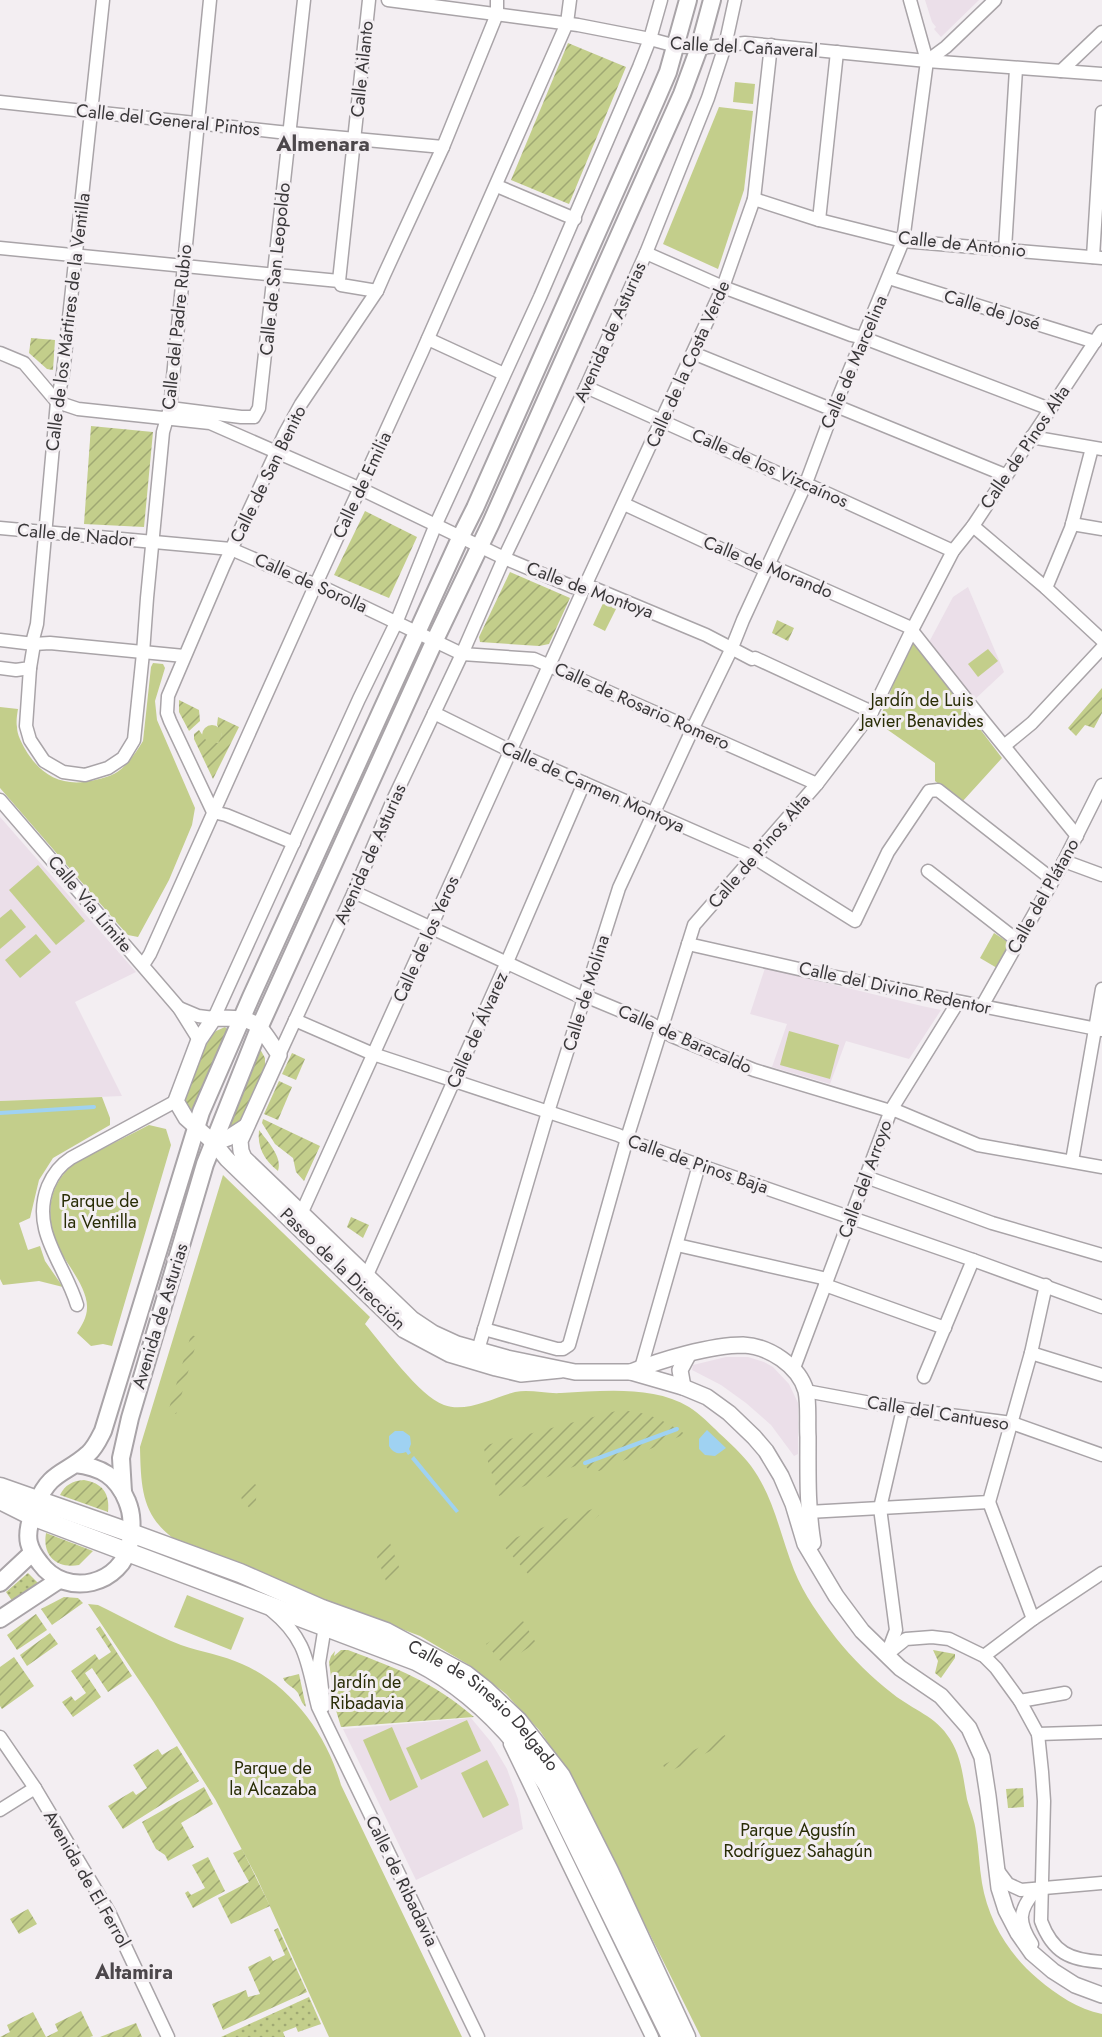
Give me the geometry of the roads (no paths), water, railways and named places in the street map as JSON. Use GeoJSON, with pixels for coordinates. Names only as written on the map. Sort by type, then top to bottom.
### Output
{"type":"FeatureCollection","features":[{"type":"Feature","properties":{"kind":"main road","name":"Avenida de Asturias"},"geometry":{"type":"LineString","coordinates":[[75,1464],[91,1452],[110,1414],[196,1129],[242,1018],[461,536],[476,508],[656,100],[676,46],[688,0]]}},
{"type":"Feature","properties":{"kind":"main road","name":"Avenida de Asturias"},"geometry":{"type":"LineString","coordinates":[[123,1492],[122,1458],[130,1418],[205,1164],[260,1026],[434,642],[481,546],[682,94],[699,48],[712,0]]}},
{"type":"Feature","properties":{"kind":"main road"},"geometry":{"type":"LineString","coordinates":[[75,1464],[95,1467],[110,1477],[123,1492],[132,1518],[131,1533],[128,1552],[117,1569],[100,1580],[79,1584],[69,1584],[45,1570],[32,1553],[29,1529],[35,1508],[52,1478],[75,1464]]}},
{"type":"Feature","properties":{"kind":"main road","name":"Calle de Sinesio Delgado"},"geometry":{"type":"LineString","coordinates":[[0,1487],[35,1508],[128,1552],[260,1602],[386,1632],[455,1669],[485,1690],[518,1721],[561,1776],[609,1871],[686,2037]]}},
{"type":"Feature","properties":{"kind":"main road","name":"Calle de Sinesio Delgado"},"geometry":{"type":"LineString","coordinates":[[0,1500],[131,1533],[240,1574],[428,1667],[457,1687],[501,1724],[547,1784],[671,2037]]}},
{"type":"Feature","properties":{"kind":"main road"},"geometry":{"type":"LineString","coordinates":[[0,1582],[32,1553]]}},
{"type":"Feature","properties":{"kind":"main road"},"geometry":{"type":"LineString","coordinates":[[0,1619],[60,1580]]}},
{"type":"Feature","properties":{"kind":"street","name":"Calle de los Mártires de la Ventilla"},"geometry":{"type":"LineString","coordinates":[[33,644],[37,624],[57,402],[63,374],[103,0]]}},
{"type":"Feature","properties":{"kind":"street","name":"Calle del Padre Rubio"},"geometry":{"type":"LineString","coordinates":[[30,668],[25,718],[27,732],[33,746],[44,761],[63,772],[85,775],[108,768],[123,758],[134,740],[162,432],[168,413],[210,0]]}},
{"type":"Feature","properties":{"kind":"street","name":"Calle de San Leopoldo"},"geometry":{"type":"LineString","coordinates":[[168,413],[254,417],[259,408],[304,0]]}},
{"type":"Feature","properties":{"kind":"street","name":"Calle Ailanto"},"geometry":{"type":"LineString","coordinates":[[339,281],[369,0]]}},
{"type":"Feature","properties":{"kind":"street","name":"Calle del Cañaveral"},"geometry":{"type":"LineString","coordinates":[[388,0],[567,23],[676,46],[699,48],[745,43],[1016,69],[1102,74]]}},
{"type":"Feature","properties":{"kind":"street","name":"Calle de San Benito"},"geometry":{"type":"LineString","coordinates":[[213,812],[167,713],[168,696],[275,453],[301,404],[377,291],[443,147],[497,14],[497,0]]}},
{"type":"Feature","properties":{"kind":"street","name":"Calle de Emilia"},"geometry":{"type":"LineString","coordinates":[[143,965],[150,954],[497,186],[567,23],[570,0]]}},
{"type":"Feature","properties":{"kind":"street"},"geometry":{"type":"LineString","coordinates":[[77,1305],[71,1285],[48,1240],[42,1214],[44,1197],[51,1179],[59,1167],[71,1158],[176,1101],[199,1040],[214,1018],[359,699],[396,623],[436,524],[575,219],[650,39],[661,0]]}},
{"type":"Feature","properties":{"kind":"street","name":"Avenida de Asturias"},"geometry":{"type":"LineString","coordinates":[[245,1126],[646,253],[708,98],[725,46],[735,0]]}},
{"type":"Feature","properties":{"kind":"street"},"geometry":{"type":"LineString","coordinates":[[910,0],[927,61],[946,47],[995,0]]}},
{"type":"Feature","properties":{"kind":"street"},"geometry":{"type":"LineString","coordinates":[[1061,71],[1102,32]]}},
{"type":"Feature","properties":{"kind":"street","name":"Calle de la Costa Verde"},"geometry":{"type":"LineString","coordinates":[[549,666],[723,287],[754,199],[771,45]]}},
{"type":"Feature","properties":{"kind":"street"},"geometry":{"type":"LineString","coordinates":[[819,220],[837,52]]}},
{"type":"Feature","properties":{"kind":"street","name":"Calle de Marcelina"},"geometry":{"type":"LineString","coordinates":[[731,650],[806,483],[834,408],[903,241],[927,61]]}},
{"type":"Feature","properties":{"kind":"street"},"geometry":{"type":"LineString","coordinates":[[1005,249],[1016,69]]}},
{"type":"Feature","properties":{"kind":"street","name":"Calle del General Pintos"},"geometry":{"type":"LineString","coordinates":[[0,102],[443,147]]}},
{"type":"Feature","properties":{"kind":"street"},"geometry":{"type":"LineString","coordinates":[[1097,257],[1102,112]]}},
{"type":"Feature","properties":{"kind":"street"},"geometry":{"type":"LineString","coordinates":[[497,186],[575,219]]}},
{"type":"Feature","properties":{"kind":"street","name":"Calle de Antonio"},"geometry":{"type":"LineString","coordinates":[[754,199],[819,220],[903,241],[1097,257]]}},
{"type":"Feature","properties":{"kind":"street"},"geometry":{"type":"LineString","coordinates":[[0,248],[339,281],[341,285],[377,291]]}},
{"type":"Feature","properties":{"kind":"street"},"geometry":{"type":"LineString","coordinates":[[646,253],[723,287],[1050,409]]}},
{"type":"Feature","properties":{"kind":"street","name":"Calle de José"},"geometry":{"type":"LineString","coordinates":[[889,278],[1099,337]]}},
{"type":"Feature","properties":{"kind":"street","name":"Calle de Pinos Alta"},"geometry":{"type":"LineString","coordinates":[[484,1329],[557,1349],[563,1349],[569,1345],[626,1140],[694,925],[817,784],[872,712],[953,551],[973,526],[1099,337]]}},
{"type":"Feature","properties":{"kind":"street"},"geometry":{"type":"LineString","coordinates":[[428,339],[504,374]]}},
{"type":"Feature","properties":{"kind":"street"},"geometry":{"type":"LineString","coordinates":[[0,353],[24,363],[57,402],[78,409],[168,413]]}},
{"type":"Feature","properties":{"kind":"street"},"geometry":{"type":"LineString","coordinates":[[693,353],[826,407],[841,408],[1005,475]]}},
{"type":"Feature","properties":{"kind":"street","name":"Calle de los Vizcaínos"},"geometry":{"type":"LineString","coordinates":[[586,387],[800,483],[806,483],[953,551]]}},
{"type":"Feature","properties":{"kind":"street","name":"Calle de Montoya"},"geometry":{"type":"LineString","coordinates":[[168,413],[210,423],[361,489],[504,558],[573,587],[591,587],[706,635],[731,650],[752,659],[755,658],[872,712]]}},
{"type":"Feature","properties":{"kind":"street"},"geometry":{"type":"LineString","coordinates":[[1031,437],[1097,448],[1072,524],[1046,588]]}},
{"type":"Feature","properties":{"kind":"street","name":"Calle de Morando"},"geometry":{"type":"LineString","coordinates":[[624,504],[762,568],[769,566],[909,627],[1077,836]]}},
{"type":"Feature","properties":{"kind":"street"},"geometry":{"type":"LineString","coordinates":[[1072,524],[1102,529]]}},
{"type":"Feature","properties":{"kind":"street"},"geometry":{"type":"LineString","coordinates":[[973,526],[1046,588],[1102,640]]}},
{"type":"Feature","properties":{"kind":"street","name":"Calle de Nador"},"geometry":{"type":"LineString","coordinates":[[0,528],[153,542]]}},
{"type":"Feature","properties":{"kind":"street","name":"Calle de Sorolla"},"geometry":{"type":"LineString","coordinates":[[153,542],[231,549],[316,584],[396,623]]}},
{"type":"Feature","properties":{"kind":"street"},"geometry":{"type":"LineString","coordinates":[[396,623],[462,654]]}},
{"type":"Feature","properties":{"kind":"street"},"geometry":{"type":"LineString","coordinates":[[0,640],[184,656]]}},
{"type":"Feature","properties":{"kind":"street"},"geometry":{"type":"LineString","coordinates":[[0,668],[16,670],[30,668],[33,644]]}},
{"type":"Feature","properties":{"kind":"street"},"geometry":{"type":"LineString","coordinates":[[1004,746],[1032,723],[1102,648]]}},
{"type":"Feature","properties":{"kind":"street","name":"Calle de Molina"},"geometry":{"type":"LineString","coordinates":[[478,1350],[548,1112],[619,888],[731,650]]}},
{"type":"Feature","properties":{"kind":"street","name":"Calle de Rosario Romero"},"geometry":{"type":"LineString","coordinates":[[462,654],[534,658],[817,784]]}},
{"type":"Feature","properties":{"kind":"street","name":"Calle de los Yeros"},"geometry":{"type":"LineString","coordinates":[[302,1212],[549,666]]}},
{"type":"Feature","properties":{"kind":"street","name":"Calle de Carmen Montoya"},"geometry":{"type":"LineString","coordinates":[[434,713],[511,751],[753,857],[855,921],[888,852],[929,791],[934,789],[1053,880]]}},
{"type":"Feature","properties":{"kind":"street","name":"Calle de Álvarez"},"geometry":{"type":"LineString","coordinates":[[367,1275],[584,783]]}},
{"type":"Feature","properties":{"kind":"street","name":"Calle del Plátano"},"geometry":{"type":"LineString","coordinates":[[982,1006],[1064,861],[1102,785]]}},
{"type":"Feature","properties":{"kind":"street","name":"Calle Vía Límite"},"geometry":{"type":"LineString","coordinates":[[0,800],[179,1008],[199,1040]]}},
{"type":"Feature","properties":{"kind":"street"},"geometry":{"type":"LineString","coordinates":[[213,812],[226,815],[294,843]]}},
{"type":"Feature","properties":{"kind":"street"},"geometry":{"type":"LineString","coordinates":[[1064,861],[1102,875]]}},
{"type":"Feature","properties":{"kind":"street"},"geometry":{"type":"LineString","coordinates":[[928,871],[1018,941]]}},
{"type":"Feature","properties":{"kind":"street","name":"Calle de Baracaldo"},"geometry":{"type":"LineString","coordinates":[[354,892],[585,999],[590,998],[640,1019],[660,1030],[754,1070],[897,1111],[978,1144],[1102,1167]]}},
{"type":"Feature","properties":{"kind":"street","name":"Calle del Divino Redentor"},"geometry":{"type":"LineString","coordinates":[[688,944],[958,1002],[1098,1029]]}},
{"type":"Feature","properties":{"kind":"street"},"geometry":{"type":"LineString","coordinates":[[1072,1161],[1098,1029],[1102,989]]}},
{"type":"Feature","properties":{"kind":"street","name":"Calle del Arroyo"},"geometry":{"type":"LineString","coordinates":[[794,1368],[891,1110],[958,1002]]}},
{"type":"Feature","properties":{"kind":"street"},"geometry":{"type":"LineString","coordinates":[[179,1008],[198,1016],[242,1018],[260,1026],[279,1055]]}},
{"type":"Feature","properties":{"kind":"street","name":"Calle de Pinos Baja"},"geometry":{"type":"LineString","coordinates":[[295,1020],[373,1054],[548,1112],[1102,1307]]}},
{"type":"Feature","properties":{"kind":"street"},"geometry":{"type":"LineString","coordinates":[[176,1101],[186,1118],[214,1143],[228,1138],[245,1126]]}},
{"type":"Feature","properties":{"kind":"street","name":"Paseo de la Dirección"},"geometry":{"type":"LineString","coordinates":[[245,1126],[240,1141],[244,1158],[412,1318],[433,1334],[457,1344],[561,1370]]}},
{"type":"Feature","properties":{"kind":"street","name":"Paseo de la Dirección"},"geometry":{"type":"LineString","coordinates":[[214,1143],[227,1159],[404,1330],[449,1354],[521,1374],[561,1370],[636,1370],[688,1355],[742,1345],[769,1352],[794,1368],[806,1391],[808,1512],[816,1560]]}},
{"type":"Feature","properties":{"kind":"street"},"geometry":{"type":"LineString","coordinates":[[636,1370],[677,1245],[699,1165]]}},
{"type":"Feature","properties":{"kind":"street"},"geometry":{"type":"LineString","coordinates":[[866,1177],[993,1222],[1102,1255]]}},
{"type":"Feature","properties":{"kind":"street"},"geometry":{"type":"LineString","coordinates":[[677,1245],[826,1282],[945,1328]]}},
{"type":"Feature","properties":{"kind":"street"},"geometry":{"type":"LineString","coordinates":[[924,1377],[973,1260]]}},
{"type":"Feature","properties":{"kind":"street"},"geometry":{"type":"LineString","coordinates":[[1033,1619],[989,1502],[1031,1353],[1046,1286]]}},
{"type":"Feature","properties":{"kind":"street"},"geometry":{"type":"LineString","coordinates":[[1031,1353],[1102,1375]]}},
{"type":"Feature","properties":{"kind":"street"},"geometry":{"type":"LineString","coordinates":[[683,1387],[680,1370],[688,1355]]}},
{"type":"Feature","properties":{"kind":"street","name":"Paseo de la Dirección"},"geometry":{"type":"LineString","coordinates":[[636,1370],[706,1397],[729,1413],[754,1437],[777,1469],[793,1504],[805,1544],[836,1596],[862,1632],[900,1668],[941,1696],[969,1728],[981,1757],[988,1796],[995,1868],[1002,1899],[1011,1922],[1032,1953],[1053,1971],[1075,1985],[1102,1995]]}},
{"type":"Feature","properties":{"kind":"street","name":"Calle del Cantueso"},"geometry":{"type":"LineString","coordinates":[[806,1391],[903,1409],[1012,1423],[1102,1455]]}},
{"type":"Feature","properties":{"kind":"street"},"geometry":{"type":"LineString","coordinates":[[886,1655],[896,1630],[880,1508],[903,1409]]}},
{"type":"Feature","properties":{"kind":"street"},"geometry":{"type":"LineString","coordinates":[[777,1469],[796,1473],[808,1461]]}},
{"type":"Feature","properties":{"kind":"street"},"geometry":{"type":"LineString","coordinates":[[808,1512],[989,1502]]}},
{"type":"Feature","properties":{"kind":"street"},"geometry":{"type":"LineString","coordinates":[[984,1656],[1033,1619],[1102,1573]]}},
{"type":"Feature","properties":{"kind":"street","name":"Calle de Ribadavia"},"geometry":{"type":"LineString","coordinates":[[260,1602],[289,1627],[303,1648],[318,1707],[326,1725],[478,2037]]}},
{"type":"Feature","properties":{"kind":"street","name":"Calle de Ribadavia"},"geometry":{"type":"LineString","coordinates":[[324,1617],[319,1664],[326,1725]]}},
{"type":"Feature","properties":{"kind":"street","name":"Paseo de la Dirección"},"geometry":{"type":"LineString","coordinates":[[886,1655],[906,1639],[932,1636],[950,1639],[984,1656],[996,1668],[1020,1701],[1038,1734],[1044,1801],[1038,1890],[1023,1908],[1022,1920],[1028,1937],[1053,1971]]}},
{"type":"Feature","properties":{"kind":"street"},"geometry":{"type":"LineString","coordinates":[[1020,1701],[1065,1692]]}},
{"type":"Feature","properties":{"kind":"street","name":"Calle de Sinesio Delgado"},"geometry":{"type":"LineString","coordinates":[[501,1724],[652,2037]]}},
{"type":"Feature","properties":{"kind":"street"},"geometry":{"type":"LineString","coordinates":[[1038,1734],[1102,1732]]}},
{"type":"Feature","properties":{"kind":"street","name":"Avenida de El Ferrol"},"geometry":{"type":"LineString","coordinates":[[0,1737],[34,1788],[120,1932],[168,2037]]}},
{"type":"Feature","properties":{"kind":"street"},"geometry":{"type":"LineString","coordinates":[[0,1810],[34,1788]]}},
{"type":"Feature","properties":{"kind":"street"},"geometry":{"type":"LineString","coordinates":[[995,1868],[1015,1889],[1038,1890],[1102,1883]]}},
{"type":"Feature","properties":{"kind":"street"},"geometry":{"type":"LineString","coordinates":[[1038,1890],[1041,1921],[1055,1946],[1070,1958],[1102,1962]]}},
{"type":"Feature","properties":{"kind":"water"},"geometry":{"type":"Polygon","coordinates":[[[707,1430],[726,1448],[715,1456],[705,1455],[699,1449],[699,1439],[707,1430]]]}},
{"type":"Feature","properties":{"kind":"water"},"geometry":{"type":"Polygon","coordinates":[[[395,1431],[403,1431],[410,1436],[411,1453],[408,1455],[406,1452],[394,1452],[389,1446],[389,1436],[395,1431]]]}},
{"type":"Feature","properties":{"kind":"water"},"geometry":{"type":"Polygon","coordinates":[[[414,1456],[459,1511],[456,1513],[411,1459],[414,1456]]]}},
{"type":"Feature","properties":{"kind":"waterway"},"geometry":{"type":"LineString","coordinates":[[0,1113],[94,1107]]}},
{"type":"Feature","properties":{"kind":"waterway"},"geometry":{"type":"LineString","coordinates":[[585,1463],[677,1429]]}},
{"type":"Feature","properties":{"kind":"district","name":"Almenara"},"geometry":{"type":"Point","coordinates":[323,144]}},
{"type":"Feature","properties":{"kind":"district","name":"Altamira"},"geometry":{"type":"Point","coordinates":[134,1972]}},
{"type":"Feature","properties":{"kind":"park label","name":"Jardín de Luis Javier Benavides"},"geometry":{"type":"Point","coordinates":[922,710]}},
{"type":"Feature","properties":{"kind":"park label","name":"Parque de la Ventilla"},"geometry":{"type":"Point","coordinates":[100,1211]}},
{"type":"Feature","properties":{"kind":"park label","name":"Jardín de Ribadavia"},"geometry":{"type":"Point","coordinates":[367,1692]}},
{"type":"Feature","properties":{"kind":"park label","name":"Parque de la Alcazaba"},"geometry":{"type":"Point","coordinates":[273,1778]}},
{"type":"Feature","properties":{"kind":"park label","name":"Parque Agustín Rodríguez Sahagún"},"geometry":{"type":"Point","coordinates":[798,1840]}}]}
